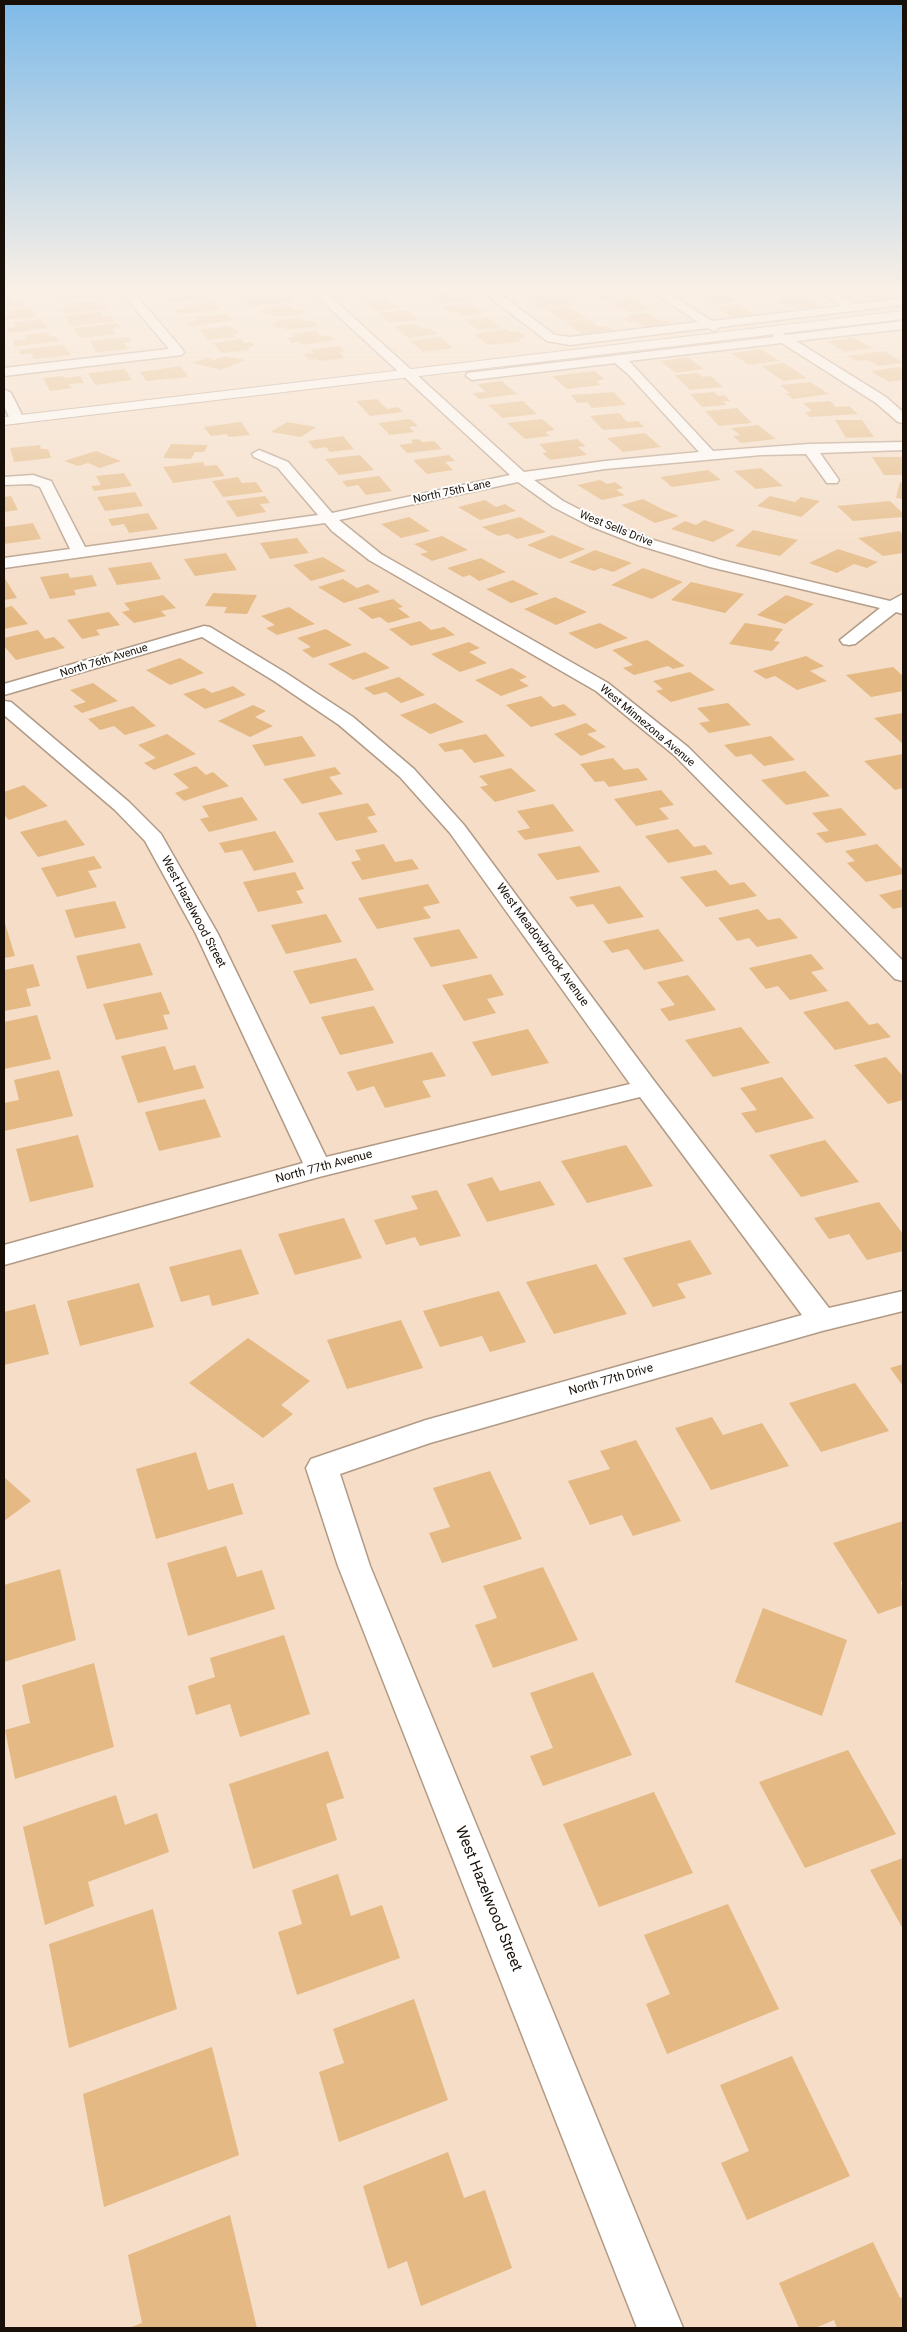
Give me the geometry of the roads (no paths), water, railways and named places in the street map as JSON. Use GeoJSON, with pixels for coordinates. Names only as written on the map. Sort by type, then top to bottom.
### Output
{"type":"FeatureCollection","features":[{"type":"Feature","properties":{"kind":"main road"},"geometry":{"type":"LineString","coordinates":[[11,420],[198,398]]}},
{"type":"Feature","properties":{"kind":"street"},"geometry":{"type":"LineString","coordinates":[[5,398],[11,420]]}},
{"type":"Feature","properties":{"kind":"street","name":"West Sells Drive"},"geometry":{"type":"LineString","coordinates":[[434,398],[521,477],[558,504],[595,523],[644,542],[716,564],[900,604]]}},
{"type":"Feature","properties":{"kind":"street"},"geometry":{"type":"LineString","coordinates":[[657,398],[709,455]]}},
{"type":"Feature","properties":{"kind":"street"},"geometry":{"type":"LineString","coordinates":[[878,398],[903,419]]}},
{"type":"Feature","properties":{"kind":"street","name":"North 75th Lane"},"geometry":{"type":"LineString","coordinates":[[4,563],[328,518],[521,477],[709,455],[809,448],[903,446]]}},
{"type":"Feature","properties":{"kind":"street"},"geometry":{"type":"LineString","coordinates":[[809,448],[832,480]]}},
{"type":"Feature","properties":{"kind":"street","name":"West Minnezona Avenue"},"geometry":{"type":"LineString","coordinates":[[260,454],[283,465],[337,528],[375,557],[602,687],[682,751],[903,974]]}},
{"type":"Feature","properties":{"kind":"street"},"geometry":{"type":"LineString","coordinates":[[4,481],[33,479],[46,484],[80,552]]}},
{"type":"Feature","properties":{"kind":"street"},"geometry":{"type":"LineString","coordinates":[[849,640],[900,604]]}},
{"type":"Feature","properties":{"kind":"street","name":"North 76th Avenue"},"geometry":{"type":"LineString","coordinates":[[4,690],[204,631]]}},
{"type":"Feature","properties":{"kind":"street","name":"West Meadowbrook Avenue"},"geometry":{"type":"LineString","coordinates":[[204,631],[280,677],[346,721],[407,773],[457,829],[646,1088],[822,1320]]}},
{"type":"Feature","properties":{"kind":"street","name":"West Hazelwood Street"},"geometry":{"type":"LineString","coordinates":[[4,706],[122,806],[154,838],[207,934],[318,1168]]}},
{"type":"Feature","properties":{"kind":"street","name":"North 77th Avenue"},"geometry":{"type":"LineString","coordinates":[[4,1255],[318,1168],[646,1088]]}},
{"type":"Feature","properties":{"kind":"street","name":"North 77th Drive"},"geometry":{"type":"LineString","coordinates":[[322,1468],[426,1432],[822,1320],[903,1300]]}},
{"type":"Feature","properties":{"kind":"street","name":"West Hazelwood Street"},"geometry":{"type":"LineString","coordinates":[[322,1468],[354,1566],[660,2328]]}}]}
